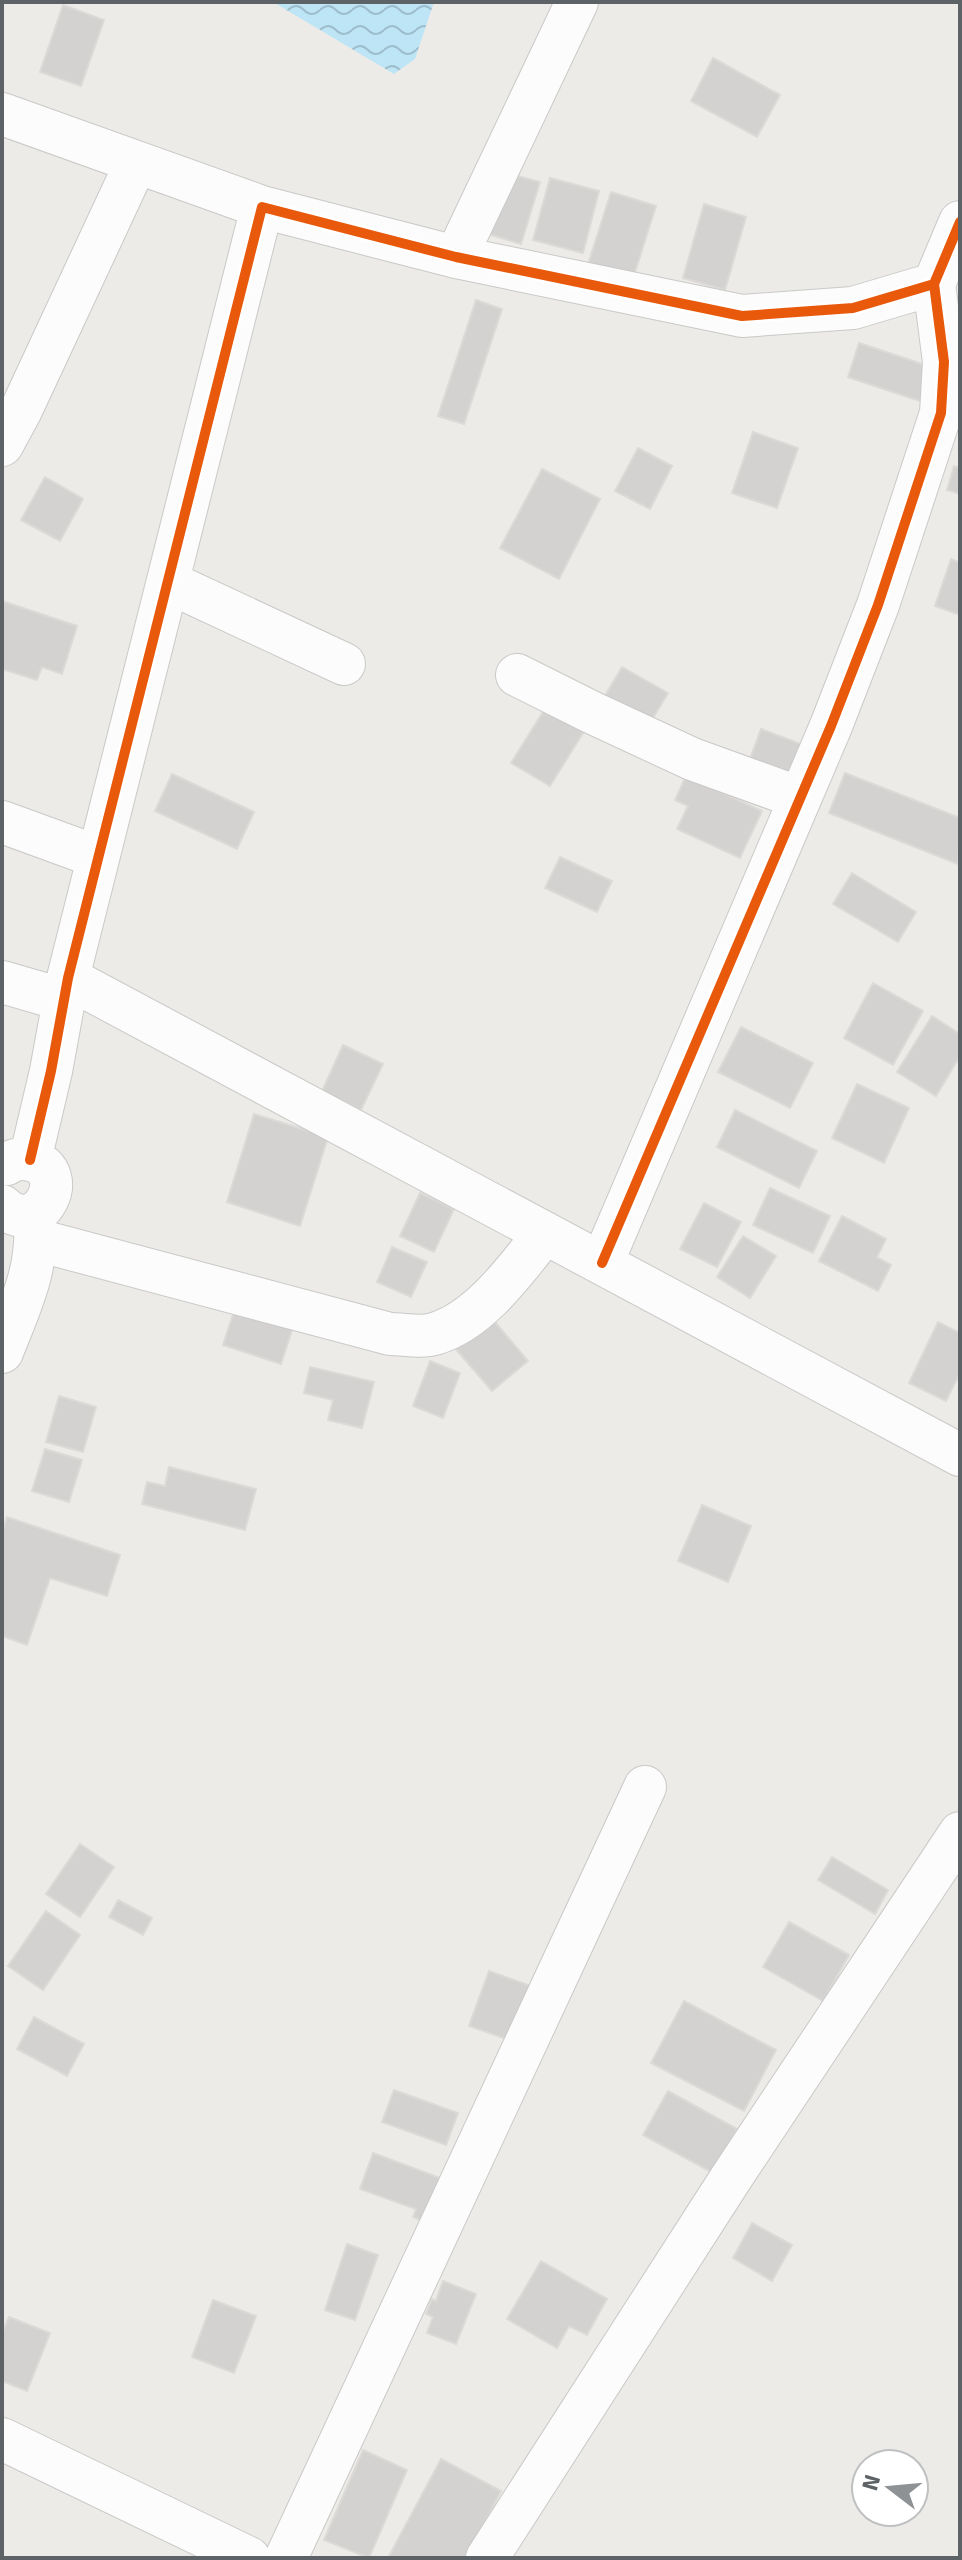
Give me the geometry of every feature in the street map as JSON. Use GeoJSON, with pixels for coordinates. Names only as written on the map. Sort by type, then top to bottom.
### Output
{"type":"FeatureCollection","features":[{"type":"Feature","properties":{"kind":"street"},"geometry":{"type":"LineString","coordinates":[[456,257],[577,2]]}},
{"type":"Feature","properties":{"kind":"street"},"geometry":{"type":"LineString","coordinates":[[2,114],[262,207],[456,257],[742,316],[853,308],[934,284]]}},
{"type":"Feature","properties":{"kind":"street"},"geometry":{"type":"LineString","coordinates":[[2,445],[136,163]]}},
{"type":"Feature","properties":{"kind":"street"},"geometry":{"type":"LineString","coordinates":[[25,1220],[46,1205],[51,1187],[50,1177],[38,1163],[16,1164],[51,1071],[66,989],[98,857],[262,207]]}},
{"type":"Feature","properties":{"kind":"street"},"geometry":{"type":"LineString","coordinates":[[602,1263],[831,726],[878,605],[941,413],[944,362],[934,284],[960,222]]}},
{"type":"Feature","properties":{"kind":"street"},"geometry":{"type":"LineString","coordinates":[[168,582],[344,664]]}},
{"type":"Feature","properties":{"kind":"street"},"geometry":{"type":"LineString","coordinates":[[517,675],[692,759],[800,798]]}},
{"type":"Feature","properties":{"kind":"street"},"geometry":{"type":"LineString","coordinates":[[2,822],[98,857]]}},
{"type":"Feature","properties":{"kind":"street"},"geometry":{"type":"LineString","coordinates":[[2,982],[66,989],[545,1233],[960,1455]]}},
{"type":"Feature","properties":{"kind":"street"},"geometry":{"type":"LineString","coordinates":[[25,1220],[390,1334],[432,1335],[455,1325],[497,1293],[545,1233]]}},
{"type":"Feature","properties":{"kind":"street"},"geometry":{"type":"LineString","coordinates":[[2,1352],[34,1264],[25,1220]]}},
{"type":"Feature","properties":{"kind":"street"},"geometry":{"type":"LineString","coordinates":[[286,2558],[645,1787]]}},
{"type":"Feature","properties":{"kind":"street"},"geometry":{"type":"LineString","coordinates":[[487,2558],[731,2178],[960,1833]]}},
{"type":"Feature","properties":{"kind":"street"},"geometry":{"type":"LineString","coordinates":[[2,2439],[249,2558]]}},
{"type":"Feature","properties":{"kind":"water"},"geometry":{"type":"Polygon","coordinates":[[[273,2],[434,2],[415,59],[394,74],[273,2]]]}},
{"type":"Feature","properties":{"kind":"building"},"geometry":{"type":"Polygon","coordinates":[[[63,5],[104,20],[81,86],[40,72],[63,5]]]}},
{"type":"Feature","properties":{"kind":"building"},"geometry":{"type":"Polygon","coordinates":[[[713,58],[780,95],[757,137],[691,101],[713,58]]]}},
{"type":"Feature","properties":{"kind":"building"},"geometry":{"type":"Polygon","coordinates":[[[500,171],[540,182],[521,244],[482,232],[500,171]]]}},
{"type":"Feature","properties":{"kind":"building"},"geometry":{"type":"Polygon","coordinates":[[[550,178],[599,191],[583,253],[533,240],[550,178]]]}},
{"type":"Feature","properties":{"kind":"building"},"geometry":{"type":"Polygon","coordinates":[[[611,192],[656,206],[630,288],[585,274],[611,192]]]}},
{"type":"Feature","properties":{"kind":"building"},"geometry":{"type":"Polygon","coordinates":[[[704,204],[746,217],[725,290],[683,278],[704,204]]]}},
{"type":"Feature","properties":{"kind":"building"},"geometry":{"type":"Polygon","coordinates":[[[476,300],[502,309],[464,424],[438,416],[476,300]]]}},
{"type":"Feature","properties":{"kind":"building"},"geometry":{"type":"Polygon","coordinates":[[[859,343],[934,368],[923,402],[848,377],[859,343]]]}},
{"type":"Feature","properties":{"kind":"building"},"geometry":{"type":"Polygon","coordinates":[[[753,432],[798,448],[777,508],[732,493],[753,432]]]}},
{"type":"Feature","properties":{"kind":"building"},"geometry":{"type":"Polygon","coordinates":[[[638,448],[672,466],[650,509],[615,491],[638,448]]]}},
{"type":"Feature","properties":{"kind":"building"},"geometry":{"type":"Polygon","coordinates":[[[954,466],[960,468],[960,494],[947,490],[954,466]]]}},
{"type":"Feature","properties":{"kind":"building"},"geometry":{"type":"Polygon","coordinates":[[[542,469],[600,499],[559,579],[500,548],[542,469]]]}},
{"type":"Feature","properties":{"kind":"building"},"geometry":{"type":"Polygon","coordinates":[[[45,477],[83,499],[60,541],[21,520],[45,477]]]}},
{"type":"Feature","properties":{"kind":"building"},"geometry":{"type":"Polygon","coordinates":[[[951,559],[960,563],[960,615],[935,606],[951,559]]]}},
{"type":"Feature","properties":{"kind":"building"},"geometry":{"type":"Polygon","coordinates":[[[2,601],[77,626],[62,674],[42,667],[37,680],[2,669],[2,601]]]}},
{"type":"Feature","properties":{"kind":"building"},"geometry":{"type":"Polygon","coordinates":[[[622,667],[668,693],[647,728],[602,701],[622,667]]]}},
{"type":"Feature","properties":{"kind":"building"},"geometry":{"type":"Polygon","coordinates":[[[550,701],[588,725],[550,786],[511,763],[550,701]]]}},
{"type":"Feature","properties":{"kind":"building"},"geometry":{"type":"Polygon","coordinates":[[[761,729],[801,744],[786,785],[746,770],[761,729]]]}},
{"type":"Feature","properties":{"kind":"building"},"geometry":{"type":"Polygon","coordinates":[[[845,773],[960,818],[958,864],[829,813],[845,773]]]}},
{"type":"Feature","properties":{"kind":"building"},"geometry":{"type":"Polygon","coordinates":[[[172,774],[254,812],[237,849],[155,811],[172,774]]]}},
{"type":"Feature","properties":{"kind":"building"},"geometry":{"type":"Polygon","coordinates":[[[686,776],[762,811],[740,858],[677,829],[688,806],[675,800],[686,776]]]}},
{"type":"Feature","properties":{"kind":"building"},"geometry":{"type":"Polygon","coordinates":[[[560,857],[612,881],[597,912],[545,888],[560,857]]]}},
{"type":"Feature","properties":{"kind":"building"},"geometry":{"type":"Polygon","coordinates":[[[852,873],[916,912],[898,942],[833,904],[852,873]]]}},
{"type":"Feature","properties":{"kind":"building"},"geometry":{"type":"Polygon","coordinates":[[[873,983],[923,1011],[893,1065],[844,1038],[873,983]]]}},
{"type":"Feature","properties":{"kind":"building"},"geometry":{"type":"Polygon","coordinates":[[[932,1016],[960,1034],[960,1056],[936,1096],[897,1072],[932,1016]]]}},
{"type":"Feature","properties":{"kind":"building"},"geometry":{"type":"Polygon","coordinates":[[[741,1027],[813,1063],[790,1108],[718,1072],[741,1027]]]}},
{"type":"Feature","properties":{"kind":"building"},"geometry":{"type":"Polygon","coordinates":[[[343,1045],[383,1064],[361,1110],[322,1091],[343,1045]]]}},
{"type":"Feature","properties":{"kind":"building"},"geometry":{"type":"Polygon","coordinates":[[[857,1084],[909,1108],[884,1163],[832,1138],[857,1084]]]}},
{"type":"Feature","properties":{"kind":"building"},"geometry":{"type":"Polygon","coordinates":[[[735,1110],[817,1151],[799,1188],[717,1147],[735,1110]]]}},
{"type":"Feature","properties":{"kind":"building"},"geometry":{"type":"Polygon","coordinates":[[[254,1114],[328,1137],[300,1226],[227,1202],[254,1114]]]}},
{"type":"Feature","properties":{"kind":"building"},"geometry":{"type":"Polygon","coordinates":[[[770,1188],[830,1216],[813,1253],[753,1225],[770,1188]]]}},
{"type":"Feature","properties":{"kind":"building"},"geometry":{"type":"Polygon","coordinates":[[[420,1193],[454,1209],[434,1252],[400,1236],[420,1193]]]}},
{"type":"Feature","properties":{"kind":"building"},"geometry":{"type":"Polygon","coordinates":[[[704,1203],[741,1222],[717,1267],[680,1249],[704,1203]]]}},
{"type":"Feature","properties":{"kind":"building"},"geometry":{"type":"Polygon","coordinates":[[[842,1216],[886,1239],[877,1257],[891,1265],[878,1291],[819,1261],[842,1216]]]}},
{"type":"Feature","properties":{"kind":"building"},"geometry":{"type":"Polygon","coordinates":[[[743,1236],[776,1256],[750,1298],[717,1277],[743,1236]]]}},
{"type":"Feature","properties":{"kind":"building"},"geometry":{"type":"Polygon","coordinates":[[[392,1247],[427,1262],[411,1297],[377,1282],[392,1247]]]}},
{"type":"Feature","properties":{"kind":"building"},"geometry":{"type":"Polygon","coordinates":[[[237,1302],[295,1321],[281,1364],[223,1345],[237,1302]]]}},
{"type":"Feature","properties":{"kind":"building"},"geometry":{"type":"Polygon","coordinates":[[[490,1316],[528,1361],[492,1391],[454,1347],[490,1316]]]}},
{"type":"Feature","properties":{"kind":"building"},"geometry":{"type":"Polygon","coordinates":[[[938,1322],[960,1333],[960,1373],[946,1401],[909,1383],[938,1322]]]}},
{"type":"Feature","properties":{"kind":"building"},"geometry":{"type":"Polygon","coordinates":[[[430,1361],[460,1373],[443,1418],[413,1406],[430,1361]]]}},
{"type":"Feature","properties":{"kind":"building"},"geometry":{"type":"Polygon","coordinates":[[[310,1367],[374,1382],[362,1428],[328,1420],[333,1400],[304,1393],[310,1367]]]}},
{"type":"Feature","properties":{"kind":"building"},"geometry":{"type":"Polygon","coordinates":[[[59,1396],[96,1407],[83,1452],[46,1442],[59,1396]]]}},
{"type":"Feature","properties":{"kind":"building"},"geometry":{"type":"Polygon","coordinates":[[[45,1449],[82,1460],[69,1502],[32,1491],[45,1449]]]}},
{"type":"Feature","properties":{"kind":"building"},"geometry":{"type":"Polygon","coordinates":[[[169,1467],[256,1489],[245,1530],[142,1504],[147,1482],[165,1486],[169,1467]]]}},
{"type":"Feature","properties":{"kind":"building"},"geometry":{"type":"Polygon","coordinates":[[[702,1505],[751,1526],[728,1582],[678,1561],[702,1505]]]}},
{"type":"Feature","properties":{"kind":"building"},"geometry":{"type":"Polygon","coordinates":[[[7,1517],[120,1555],[107,1596],[50,1578],[27,1645],[2,1636],[2,1533],[7,1517]]]}},
{"type":"Feature","properties":{"kind":"building"},"geometry":{"type":"Polygon","coordinates":[[[80,1844],[114,1867],[80,1917],[46,1894],[80,1844]]]}},
{"type":"Feature","properties":{"kind":"building"},"geometry":{"type":"Polygon","coordinates":[[[832,1857],[888,1890],[875,1914],[818,1880],[832,1857]]]}},
{"type":"Feature","properties":{"kind":"building"},"geometry":{"type":"Polygon","coordinates":[[[118,1900],[152,1918],[143,1935],[109,1917],[118,1900]]]}},
{"type":"Feature","properties":{"kind":"building"},"geometry":{"type":"Polygon","coordinates":[[[46,1911],[80,1935],[43,1990],[8,1966],[46,1911]]]}},
{"type":"Feature","properties":{"kind":"building"},"geometry":{"type":"Polygon","coordinates":[[[789,1922],[849,1955],[823,2001],[763,1967],[789,1922]]]}},
{"type":"Feature","properties":{"kind":"building"},"geometry":{"type":"Polygon","coordinates":[[[489,1971],[531,1986],[512,2041],[469,2026],[489,1971]]]}},
{"type":"Feature","properties":{"kind":"building"},"geometry":{"type":"Polygon","coordinates":[[[684,2001],[776,2050],[744,2111],[651,2063],[684,2001]]]}},
{"type":"Feature","properties":{"kind":"building"},"geometry":{"type":"Polygon","coordinates":[[[34,2017],[84,2044],[67,2076],[17,2049],[34,2017]]]}},
{"type":"Feature","properties":{"kind":"building"},"geometry":{"type":"Polygon","coordinates":[[[394,2090],[458,2113],[446,2145],[382,2122],[394,2090]]]}},
{"type":"Feature","properties":{"kind":"building"},"geometry":{"type":"Polygon","coordinates":[[[668,2091],[737,2129],[713,2173],[643,2135],[668,2091]]]}},
{"type":"Feature","properties":{"kind":"building"},"geometry":{"type":"Polygon","coordinates":[[[373,2153],[443,2179],[427,2223],[413,2217],[416,2209],[360,2189],[373,2153]]]}},
{"type":"Feature","properties":{"kind":"building"},"geometry":{"type":"Polygon","coordinates":[[[752,2223],[792,2245],[772,2281],[733,2258],[752,2223]]]}},
{"type":"Feature","properties":{"kind":"building"},"geometry":{"type":"Polygon","coordinates":[[[347,2244],[378,2255],[355,2320],[325,2310],[347,2244]]]}},
{"type":"Feature","properties":{"kind":"building"},"geometry":{"type":"Polygon","coordinates":[[[541,2261],[607,2299],[587,2335],[569,2326],[557,2348],[507,2319],[541,2261]]]}},
{"type":"Feature","properties":{"kind":"building"},"geometry":{"type":"Polygon","coordinates":[[[443,2281],[476,2294],[456,2344],[427,2333],[433,2317],[426,2314],[432,2299],[436,2301],[443,2281]]]}},
{"type":"Feature","properties":{"kind":"building"},"geometry":{"type":"Polygon","coordinates":[[[213,2300],[256,2316],[234,2373],[192,2357],[213,2300]]]}},
{"type":"Feature","properties":{"kind":"building"},"geometry":{"type":"Polygon","coordinates":[[[9,2317],[50,2333],[27,2391],[2,2381],[2,2333],[9,2317]]]}},
{"type":"Feature","properties":{"kind":"building"},"geometry":{"type":"Polygon","coordinates":[[[363,2450],[407,2470],[369,2558],[324,2540],[363,2450]]]}},
{"type":"Feature","properties":{"kind":"building"},"geometry":{"type":"Polygon","coordinates":[[[441,2459],[501,2491],[466,2558],[388,2558],[441,2459]]]}},
{"type":"Feature","properties":{"kind":"cycle path"},"geometry":{"type":"LineString","coordinates":[[30,1160],[68,978],[262,207],[456,257],[742,316],[853,308],[934,284],[960,222]]}},
{"type":"Feature","properties":{"kind":"cycle path"},"geometry":{"type":"LineString","coordinates":[[602,1263],[831,726],[878,605],[941,413],[944,362],[934,284]]}}]}
